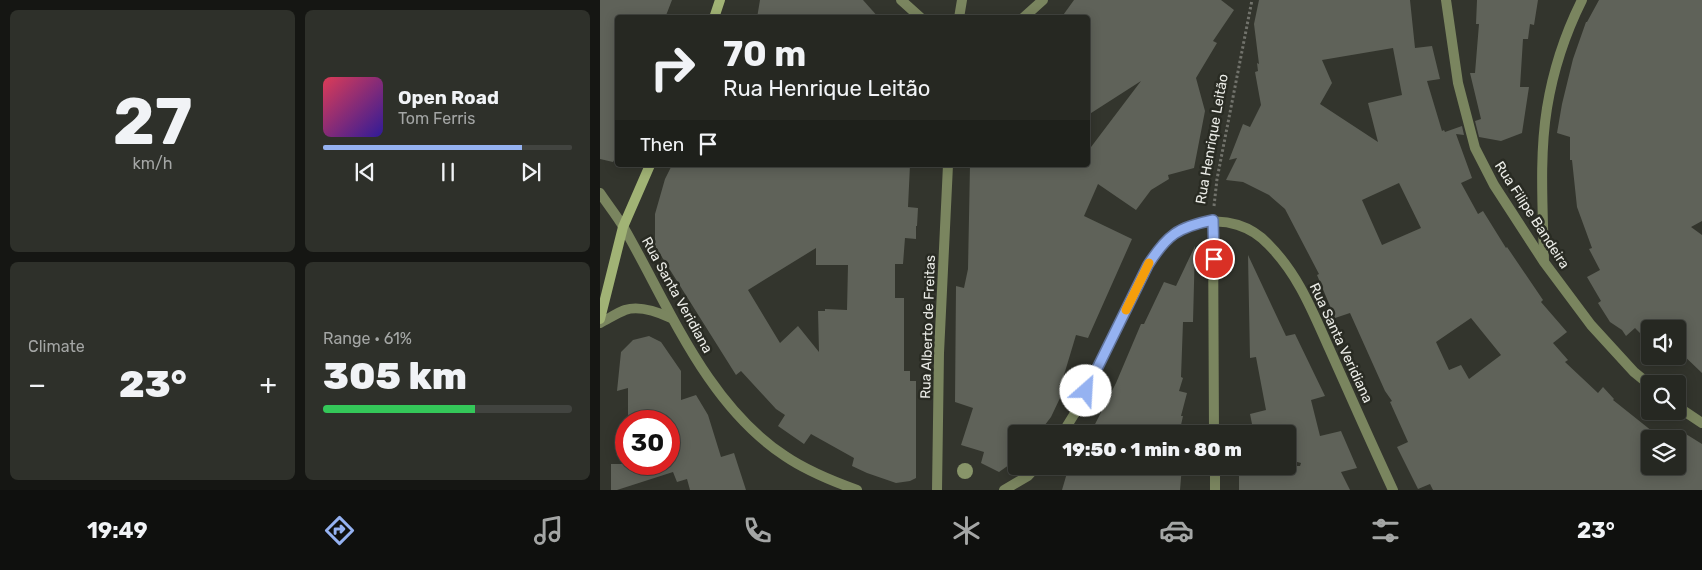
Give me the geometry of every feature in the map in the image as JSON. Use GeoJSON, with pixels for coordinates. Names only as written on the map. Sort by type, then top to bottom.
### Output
{"type":"FeatureCollection","features":[{"type":"Feature","properties":{"kind":"street"},"geometry":{"type":"LineString","coordinates":[[715,15],[720,0]]}},
{"type":"Feature","properties":{"kind":"street"},"geometry":{"type":"LineString","coordinates":[[901,0],[918,15]]}},
{"type":"Feature","properties":{"kind":"street"},"geometry":{"type":"LineString","coordinates":[[960,15],[962,0]]}},
{"type":"Feature","properties":{"kind":"street"},"geometry":{"type":"LineString","coordinates":[[1026,15],[1043,0]]}},
{"type":"Feature","properties":{"kind":"street","name":"Rua Filipe Bandeira"},"geometry":{"type":"LineString","coordinates":[[1446,0],[1458,83],[1475,148],[1494,185],[1544,262],[1591,325],[1641,378]]}},
{"type":"Feature","properties":{"kind":"street"},"geometry":{"type":"LineString","coordinates":[[1544,262],[1544,148],[1547,108],[1561,51],[1570,24],[1582,0]]}},
{"type":"Feature","properties":{"kind":"street"},"geometry":{"type":"LineString","coordinates":[[600,319],[623,226],[649,167]]}},
{"type":"Feature","properties":{"kind":"street","name":"Rua Alberto de Freitas"},"geometry":{"type":"LineString","coordinates":[[937,490],[939,352],[948,167]]}},
{"type":"Feature","properties":{"kind":"street","name":"Rua Santa Veridiana"},"geometry":{"type":"LineString","coordinates":[[600,193],[623,226],[671,318],[730,405],[751,428],[784,456],[811,472],[857,490]]}},
{"type":"Feature","properties":{"kind":"street","name":"Rua Santa Veridiana"},"geometry":{"type":"LineString","coordinates":[[1068,425],[1078,408],[1157,250],[1171,235],[1191,225],[1213,220],[1232,222],[1251,231],[1267,242],[1280,257],[1304,292],[1393,490]]}},
{"type":"Feature","properties":{"kind":"street","name":"Rua Henrique Leitão"},"geometry":{"type":"LineString","coordinates":[[1213,220],[1214,425]]}},
{"type":"Feature","properties":{"kind":"street"},"geometry":{"type":"LineString","coordinates":[[600,323],[626,310],[658,312],[671,318]]}},
{"type":"Feature","properties":{"kind":"street"},"geometry":{"type":"LineString","coordinates":[[1686,412],[1702,423]]}},
{"type":"Feature","properties":{"kind":"street"},"geometry":{"type":"LineString","coordinates":[[1004,490],[1029,475]]}},
{"type":"Feature","properties":{"kind":"street"},"geometry":{"type":"LineString","coordinates":[[1214,475],[1215,490]]}},
{"type":"Feature","properties":{"kind":"path","name":"Rua Henrique Leitão"},"geometry":{"type":"LineString","coordinates":[[1213,220],[1216,180],[1252,0]]}},
{"type":"Feature","properties":{"kind":"building"},"geometry":{"type":"Polygon","coordinates":[[[600,0],[672,0],[666,15],[615,15],[615,158],[613,162],[600,159],[600,0]]]}},
{"type":"Feature","properties":{"kind":"building"},"geometry":{"type":"Polygon","coordinates":[[[760,0],[863,0],[876,15],[758,15],[760,0]]]}},
{"type":"Feature","properties":{"kind":"building"},"geometry":{"type":"Polygon","coordinates":[[[1074,0],[1221,0],[1234,10],[1213,41],[1217,43],[1196,78],[1205,111],[1194,168],[1168,175],[1169,179],[1151,190],[1136,210],[1098,184],[1084,216],[1132,239],[1088,338],[1076,335],[1064,375],[1070,377],[1051,417],[1045,425],[1008,425],[1008,466],[999,472],[981,463],[984,452],[961,445],[973,408],[955,402],[956,286],[964,288],[968,269],[970,167],[1090,167],[1090,148],[1141,81],[1090,114],[1090,15],[1063,15],[1074,0]]]}},
{"type":"Feature","properties":{"kind":"building"},"geometry":{"type":"Polygon","coordinates":[[[1259,0],[1410,0],[1415,48],[1432,46],[1440,79],[1427,81],[1442,131],[1444,130],[1445,132],[1462,126],[1464,135],[1456,134],[1472,178],[1461,183],[1478,214],[1483,211],[1506,248],[1543,300],[1541,302],[1567,332],[1553,343],[1568,360],[1565,362],[1598,393],[1603,387],[1613,400],[1651,430],[1641,430],[1641,475],[1686,475],[1686,434],[1702,444],[1702,490],[1433,490],[1430,484],[1418,489],[1397,447],[1408,442],[1390,402],[1392,401],[1385,391],[1350,313],[1335,318],[1317,275],[1319,274],[1285,209],[1269,195],[1243,182],[1226,180],[1237,158],[1229,160],[1243,124],[1250,127],[1261,105],[1255,72],[1258,71],[1257,63],[1259,64],[1254,24],[1259,0]],[[1393,48],[1322,60],[1332,83],[1320,104],[1378,142],[1368,103],[1402,95],[1393,48]],[[1399,183],[1362,200],[1382,245],[1421,228],[1399,183]],[[1471,318],[1436,342],[1449,370],[1461,365],[1469,379],[1501,355],[1471,318]]]}},
{"type":"Feature","properties":{"kind":"building"},"geometry":{"type":"Polygon","coordinates":[[[1477,0],[1538,0],[1534,25],[1530,24],[1528,39],[1523,39],[1520,87],[1529,87],[1522,133],[1501,141],[1479,137],[1475,121],[1481,119],[1470,73],[1475,73],[1479,24],[1476,24],[1477,0]]]}},
{"type":"Feature","properties":{"kind":"building"},"geometry":{"type":"Polygon","coordinates":[[[1599,0],[1702,0],[1702,221],[1691,227],[1702,235],[1702,373],[1686,358],[1686,320],[1641,320],[1641,334],[1635,328],[1626,336],[1622,330],[1610,322],[1598,303],[1601,301],[1587,277],[1600,270],[1589,249],[1592,248],[1577,207],[1572,160],[1570,160],[1570,137],[1557,133],[1573,59],[1587,22],[1599,0]]]}},
{"type":"Feature","properties":{"kind":"building"},"geometry":{"type":"Polygon","coordinates":[[[671,167],[910,167],[908,207],[918,208],[916,239],[905,238],[903,264],[895,264],[895,298],[904,298],[904,371],[910,371],[910,381],[916,381],[916,478],[896,483],[867,473],[852,466],[854,458],[811,434],[804,444],[778,426],[785,415],[776,409],[741,371],[736,375],[655,246],[655,214],[665,179],[671,167]],[[816,248],[748,290],[780,343],[798,326],[819,352],[818,311],[825,311],[825,309],[847,310],[848,265],[816,265],[816,248]]]}},
{"type":"Feature","properties":{"kind":"building"},"geometry":{"type":"Polygon","coordinates":[[[1195,246],[1193,322],[1183,322],[1181,377],[1183,378],[1179,391],[1187,393],[1181,416],[1183,416],[1181,425],[1095,425],[1116,383],[1141,324],[1144,324],[1164,282],[1176,286],[1195,246]]]}},
{"type":"Feature","properties":{"kind":"building"},"geometry":{"type":"Polygon","coordinates":[[[1248,255],[1286,336],[1295,334],[1325,396],[1311,400],[1320,436],[1341,431],[1357,468],[1341,472],[1350,490],[1239,490],[1239,475],[1296,475],[1296,466],[1300,466],[1301,463],[1296,462],[1296,425],[1252,425],[1250,414],[1266,410],[1256,357],[1250,358],[1248,255]]]}},
{"type":"Feature","properties":{"kind":"building"},"geometry":{"type":"Polygon","coordinates":[[[649,336],[661,342],[681,371],[681,400],[696,395],[708,415],[721,457],[734,453],[746,490],[690,490],[687,479],[677,482],[674,475],[680,475],[680,410],[628,410],[628,388],[617,391],[621,352],[633,340],[649,336]]]}},
{"type":"Feature","properties":{"kind":"building"},"geometry":{"type":"Polygon","coordinates":[[[611,464],[615,464],[615,475],[664,475],[617,490],[611,490],[611,464]]]}},
{"type":"Feature","properties":{"kind":"building"},"geometry":{"type":"Polygon","coordinates":[[[1066,475],[1181,475],[1180,490],[1062,490],[1066,475]]]}},
{"type":"Feature","properties":{"kind":"slow traffic"},"geometry":{"type":"LineString","coordinates":[[1126,310],[1149,263]]}},
{"type":"Feature","properties":{"kind":"route"},"geometry":{"type":"LineString","coordinates":[[1086,391],[1148,265],[1157,250],[1171,235],[1191,225],[1213,220],[1214,259]]}}]}
